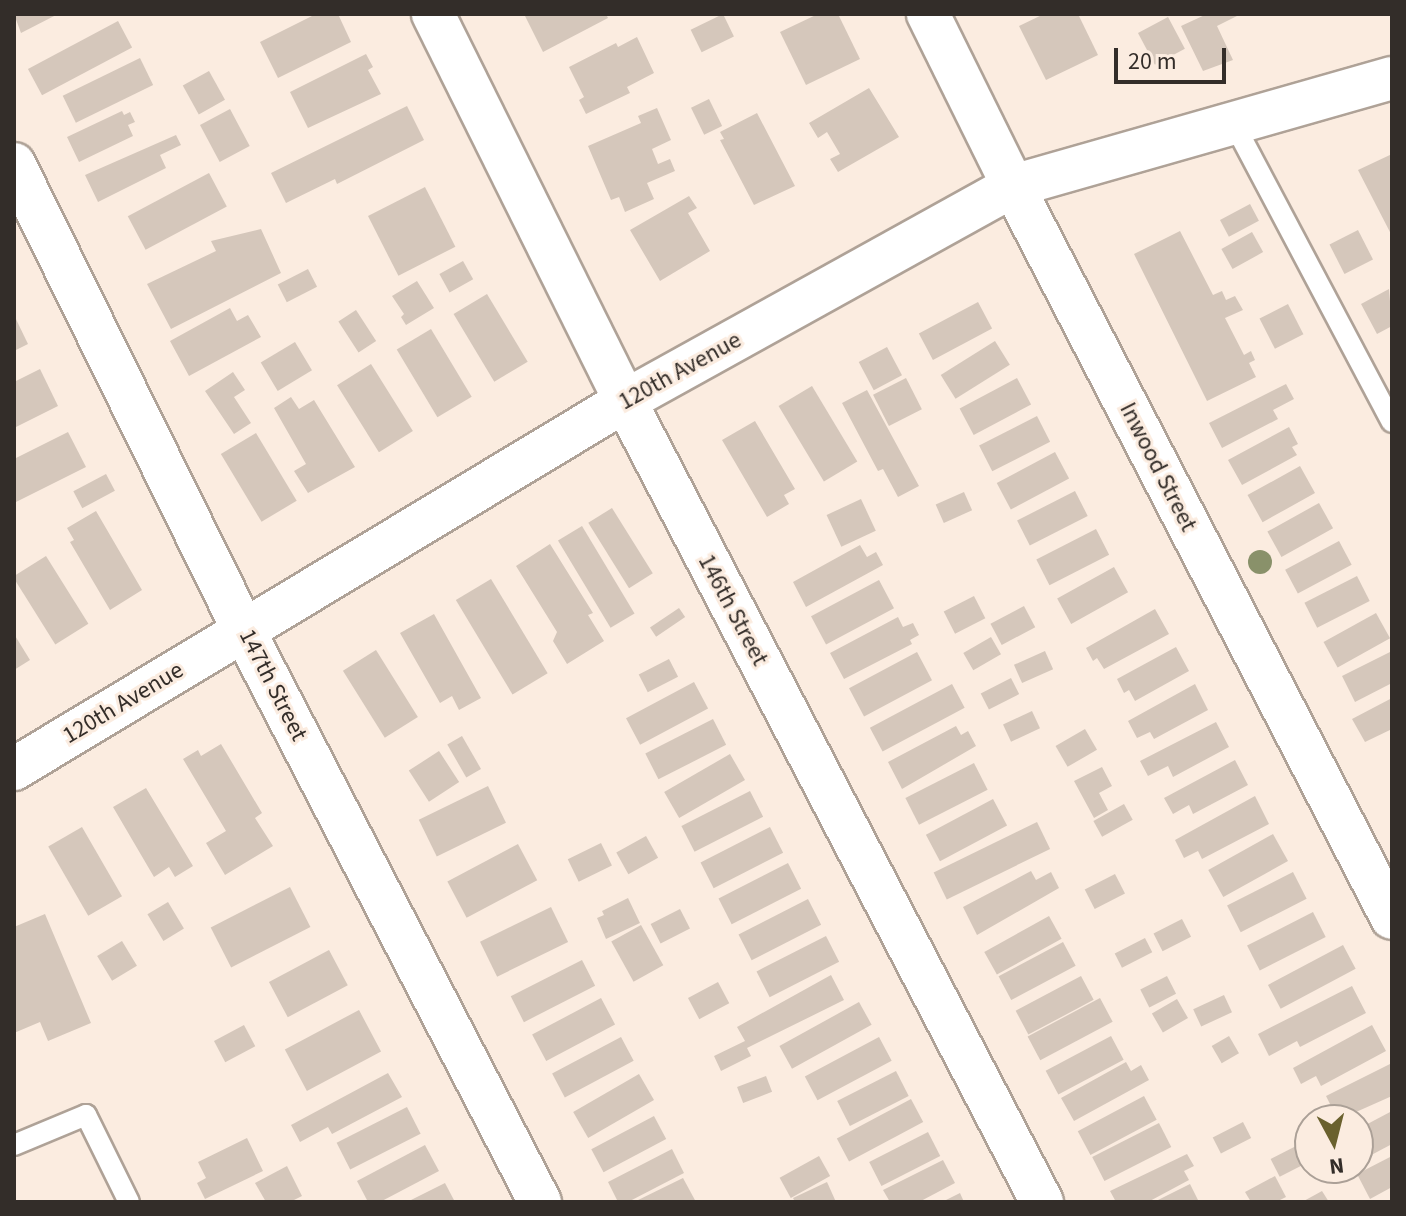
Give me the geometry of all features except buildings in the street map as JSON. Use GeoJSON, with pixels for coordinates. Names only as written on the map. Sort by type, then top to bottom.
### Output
{"type":"FeatureCollection","features":[{"type":"Feature","properties":{"kind":"street","name":"146th Street"},"geometry":{"type":"LineString","coordinates":[[433,14],[625,401],[1042,1202]]}},
{"type":"Feature","properties":{"kind":"street","name":"Inwood Street"},"geometry":{"type":"LineString","coordinates":[[928,14],[1013,186],[1392,918]]}},
{"type":"Feature","properties":{"kind":"street","name":"120th Avenue"},"geometry":{"type":"LineString","coordinates":[[14,769],[625,401],[1013,186],[1392,78]]}},
{"type":"Feature","properties":{"kind":"street","name":"147th Street"},"geometry":{"type":"LineString","coordinates":[[14,164],[244,631],[540,1202]]}},
{"type":"Feature","properties":{"kind":"lane"},"geometry":{"type":"LineString","coordinates":[[1234,124],[1392,422]]}},
{"type":"Feature","properties":{"kind":"lane"},"geometry":{"type":"LineString","coordinates":[[14,1145],[86,1115],[129,1202]]}}]}
